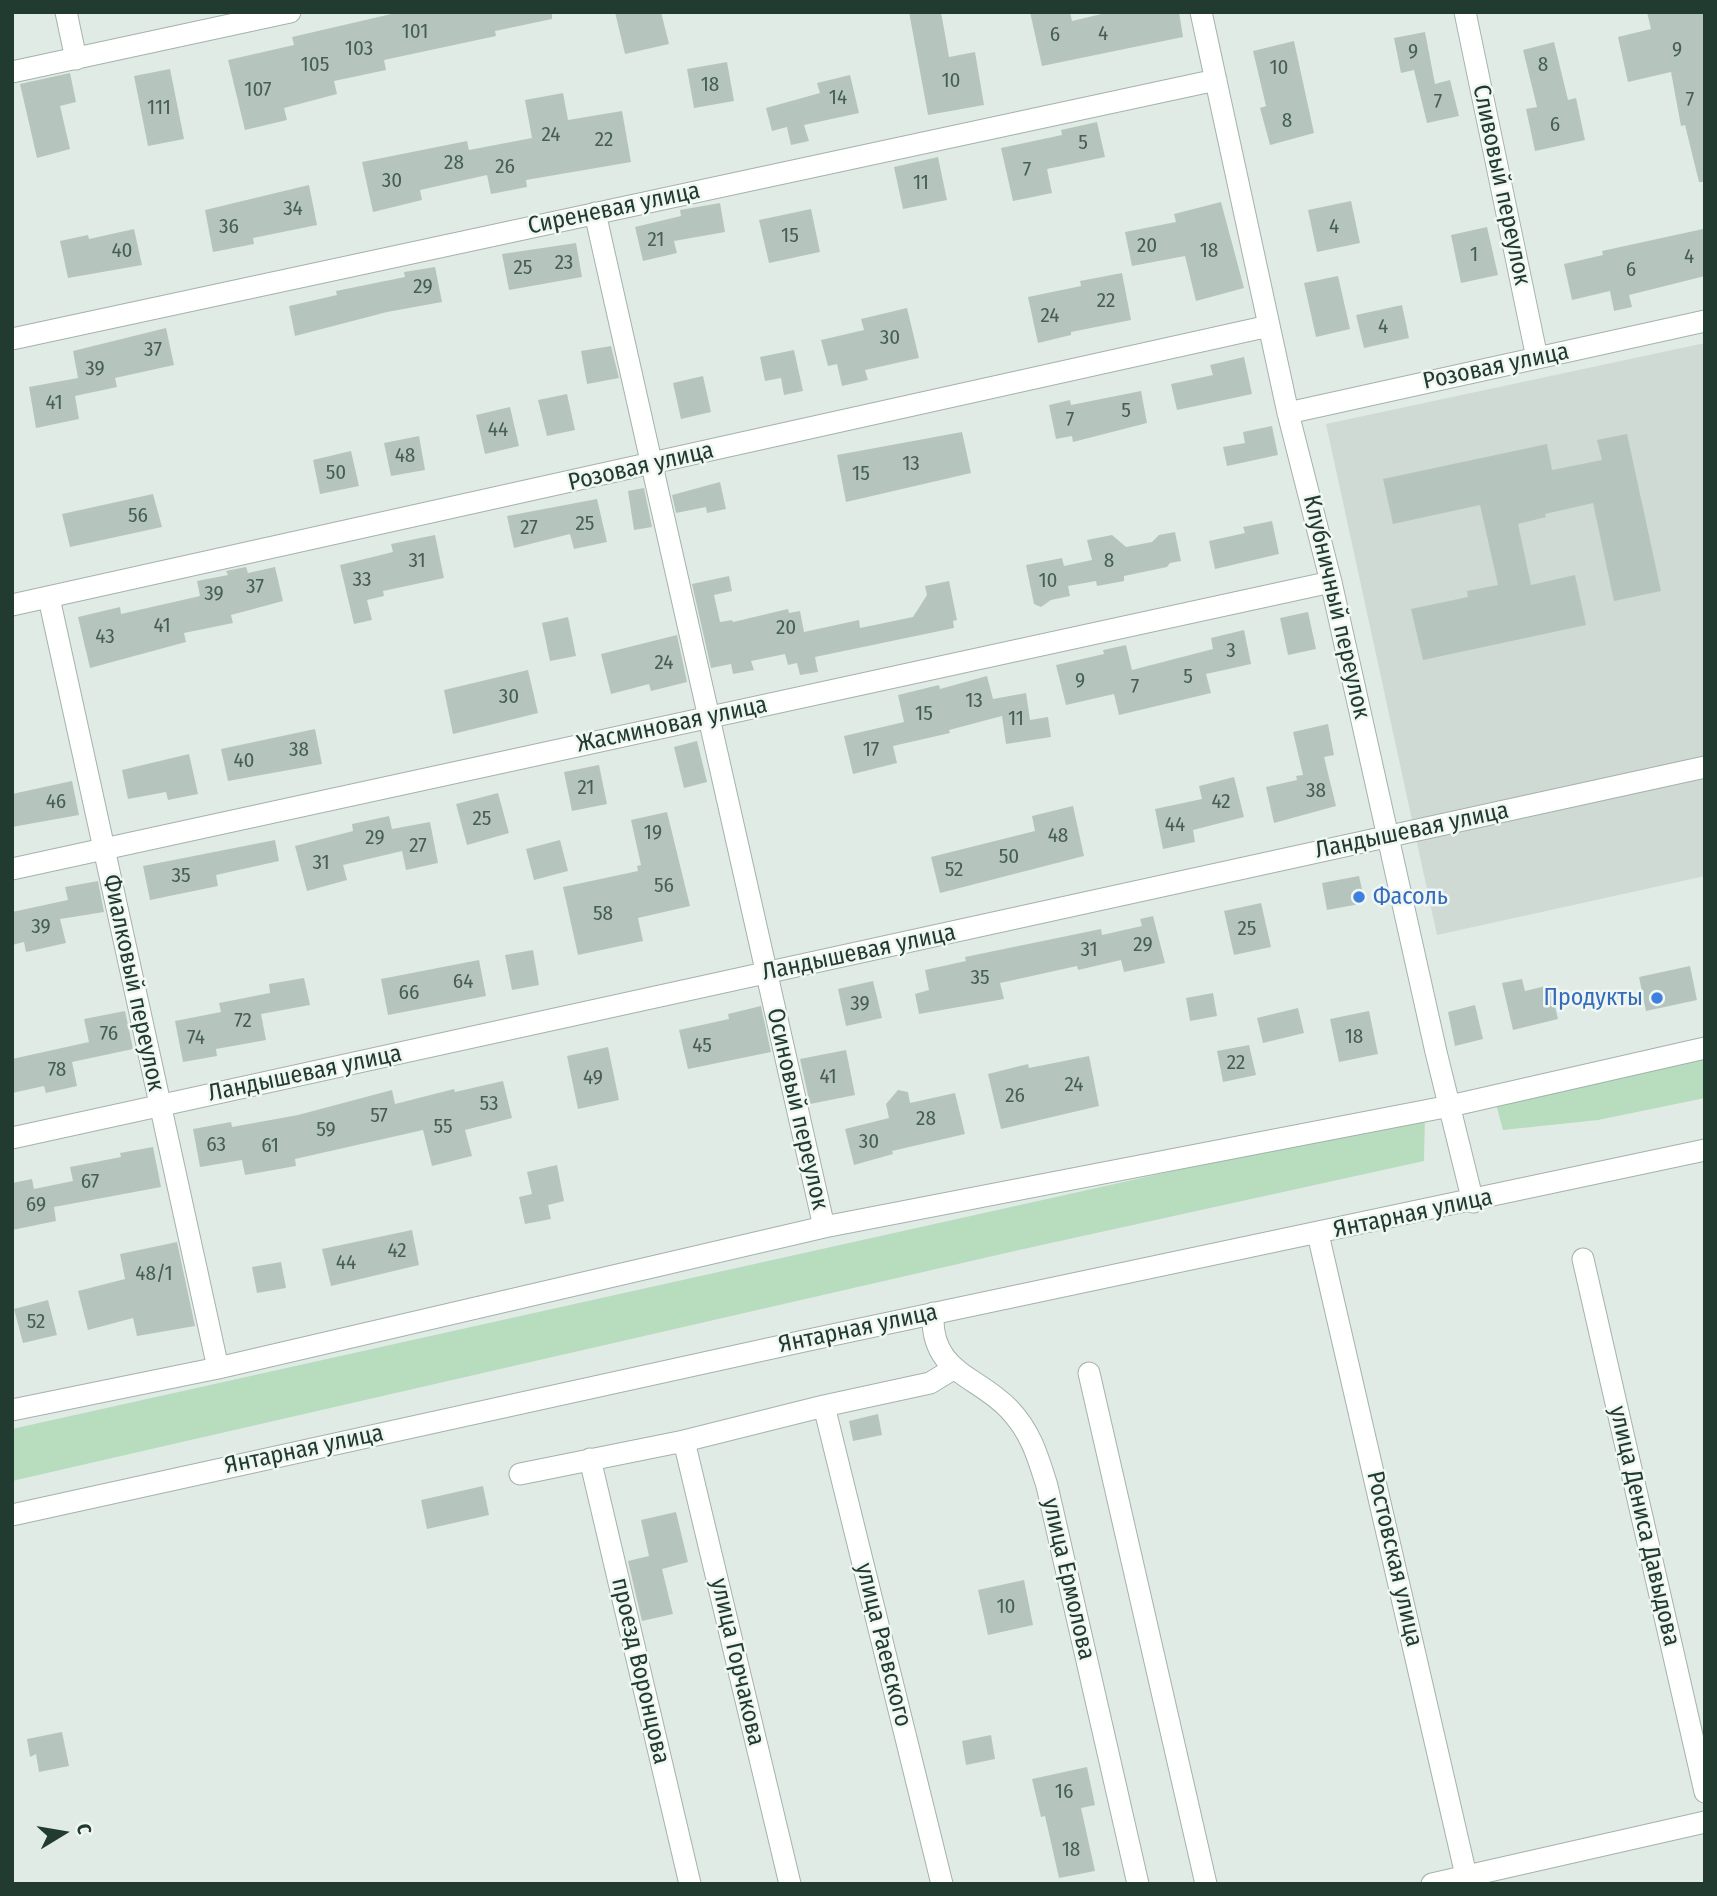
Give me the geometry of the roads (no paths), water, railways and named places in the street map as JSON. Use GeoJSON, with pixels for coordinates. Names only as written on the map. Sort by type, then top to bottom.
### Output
{"type":"FeatureCollection","features":[{"type":"Feature","properties":{"kind":"street"},"geometry":{"type":"LineString","coordinates":[[66,12],[76,59]]}},
{"type":"Feature","properties":{"kind":"street"},"geometry":{"type":"LineString","coordinates":[[12,72],[290,12]]}},
{"type":"Feature","properties":{"kind":"street","name":"Клубничный переулок"},"geometry":{"type":"LineString","coordinates":[[1201,12],[1288,413],[1331,582],[1473,1202]]}},
{"type":"Feature","properties":{"kind":"street","name":"Сливовый переулок"},"geometry":{"type":"LineString","coordinates":[[1465,12],[1538,358]]}},
{"type":"Feature","properties":{"kind":"street","name":"Сиреневая улица"},"geometry":{"type":"LineString","coordinates":[[12,339],[1216,80]]}},
{"type":"Feature","properties":{"kind":"street","name":"Осиновый переулок"},"geometry":{"type":"LineString","coordinates":[[595,213],[824,1227]]}},
{"type":"Feature","properties":{"kind":"street","name":"Розовая улица"},"geometry":{"type":"LineString","coordinates":[[1288,413],[1705,321]]}},
{"type":"Feature","properties":{"kind":"street","name":"Розовая улица"},"geometry":{"type":"LineString","coordinates":[[12,605],[1269,326]]}},
{"type":"Feature","properties":{"kind":"street","name":"Жасминовая улица"},"geometry":{"type":"LineString","coordinates":[[12,869],[1331,582]]}},
{"type":"Feature","properties":{"kind":"street","name":"Фиалковый переулок"},"geometry":{"type":"LineString","coordinates":[[49,598],[158,1106],[218,1368]]}},
{"type":"Feature","properties":{"kind":"street","name":"Ландышевая улица"},"geometry":{"type":"LineString","coordinates":[[12,1138],[1705,767]]}},
{"type":"Feature","properties":{"kind":"street"},"geometry":{"type":"LineString","coordinates":[[12,1410],[218,1368],[824,1227],[1450,1106],[1705,1048]]}},
{"type":"Feature","properties":{"kind":"street","name":"Янтарная улица"},"geometry":{"type":"LineString","coordinates":[[12,1515],[933,1313],[1473,1202],[1705,1150]]}},
{"type":"Feature","properties":{"kind":"street","name":"Ростовская улица"},"geometry":{"type":"LineString","coordinates":[[1318,1234],[1467,1880]]}},
{"type":"Feature","properties":{"kind":"street","name":"улица Дениса Давыдова"},"geometry":{"type":"LineString","coordinates":[[1583,1259],[1705,1792]]}},
{"type":"Feature","properties":{"kind":"street","name":"улица Ермолова"},"geometry":{"type":"LineString","coordinates":[[933,1313],[936,1342],[953,1369],[1008,1408],[1032,1438],[1046,1486],[1138,1884]]}},
{"type":"Feature","properties":{"kind":"street"},"geometry":{"type":"LineString","coordinates":[[520,1474],[684,1441],[930,1383],[953,1369]]}},
{"type":"Feature","properties":{"kind":"street"},"geometry":{"type":"LineString","coordinates":[[1089,1373],[1206,1884]]}},
{"type":"Feature","properties":{"kind":"street","name":"улица Раевского"},"geometry":{"type":"LineString","coordinates":[[824,1406],[942,1884]]}},
{"type":"Feature","properties":{"kind":"street","name":"улица Горчакова"},"geometry":{"type":"LineString","coordinates":[[684,1441],[790,1884]]}},
{"type":"Feature","properties":{"kind":"street","name":"проезд Воронцова"},"geometry":{"type":"LineString","coordinates":[[590,1459],[690,1884]]}},
{"type":"Feature","properties":{"kind":"street"},"geometry":{"type":"LineString","coordinates":[[1432,1884],[1467,1880],[1705,1822]]}},
{"type":"Feature","properties":{"kind":"place","name":"Фасоль"},"geometry":{"type":"Point","coordinates":[1359,897]}},
{"type":"Feature","properties":{"kind":"place","name":"Продукты"},"geometry":{"type":"Point","coordinates":[1657,998]}}]}
